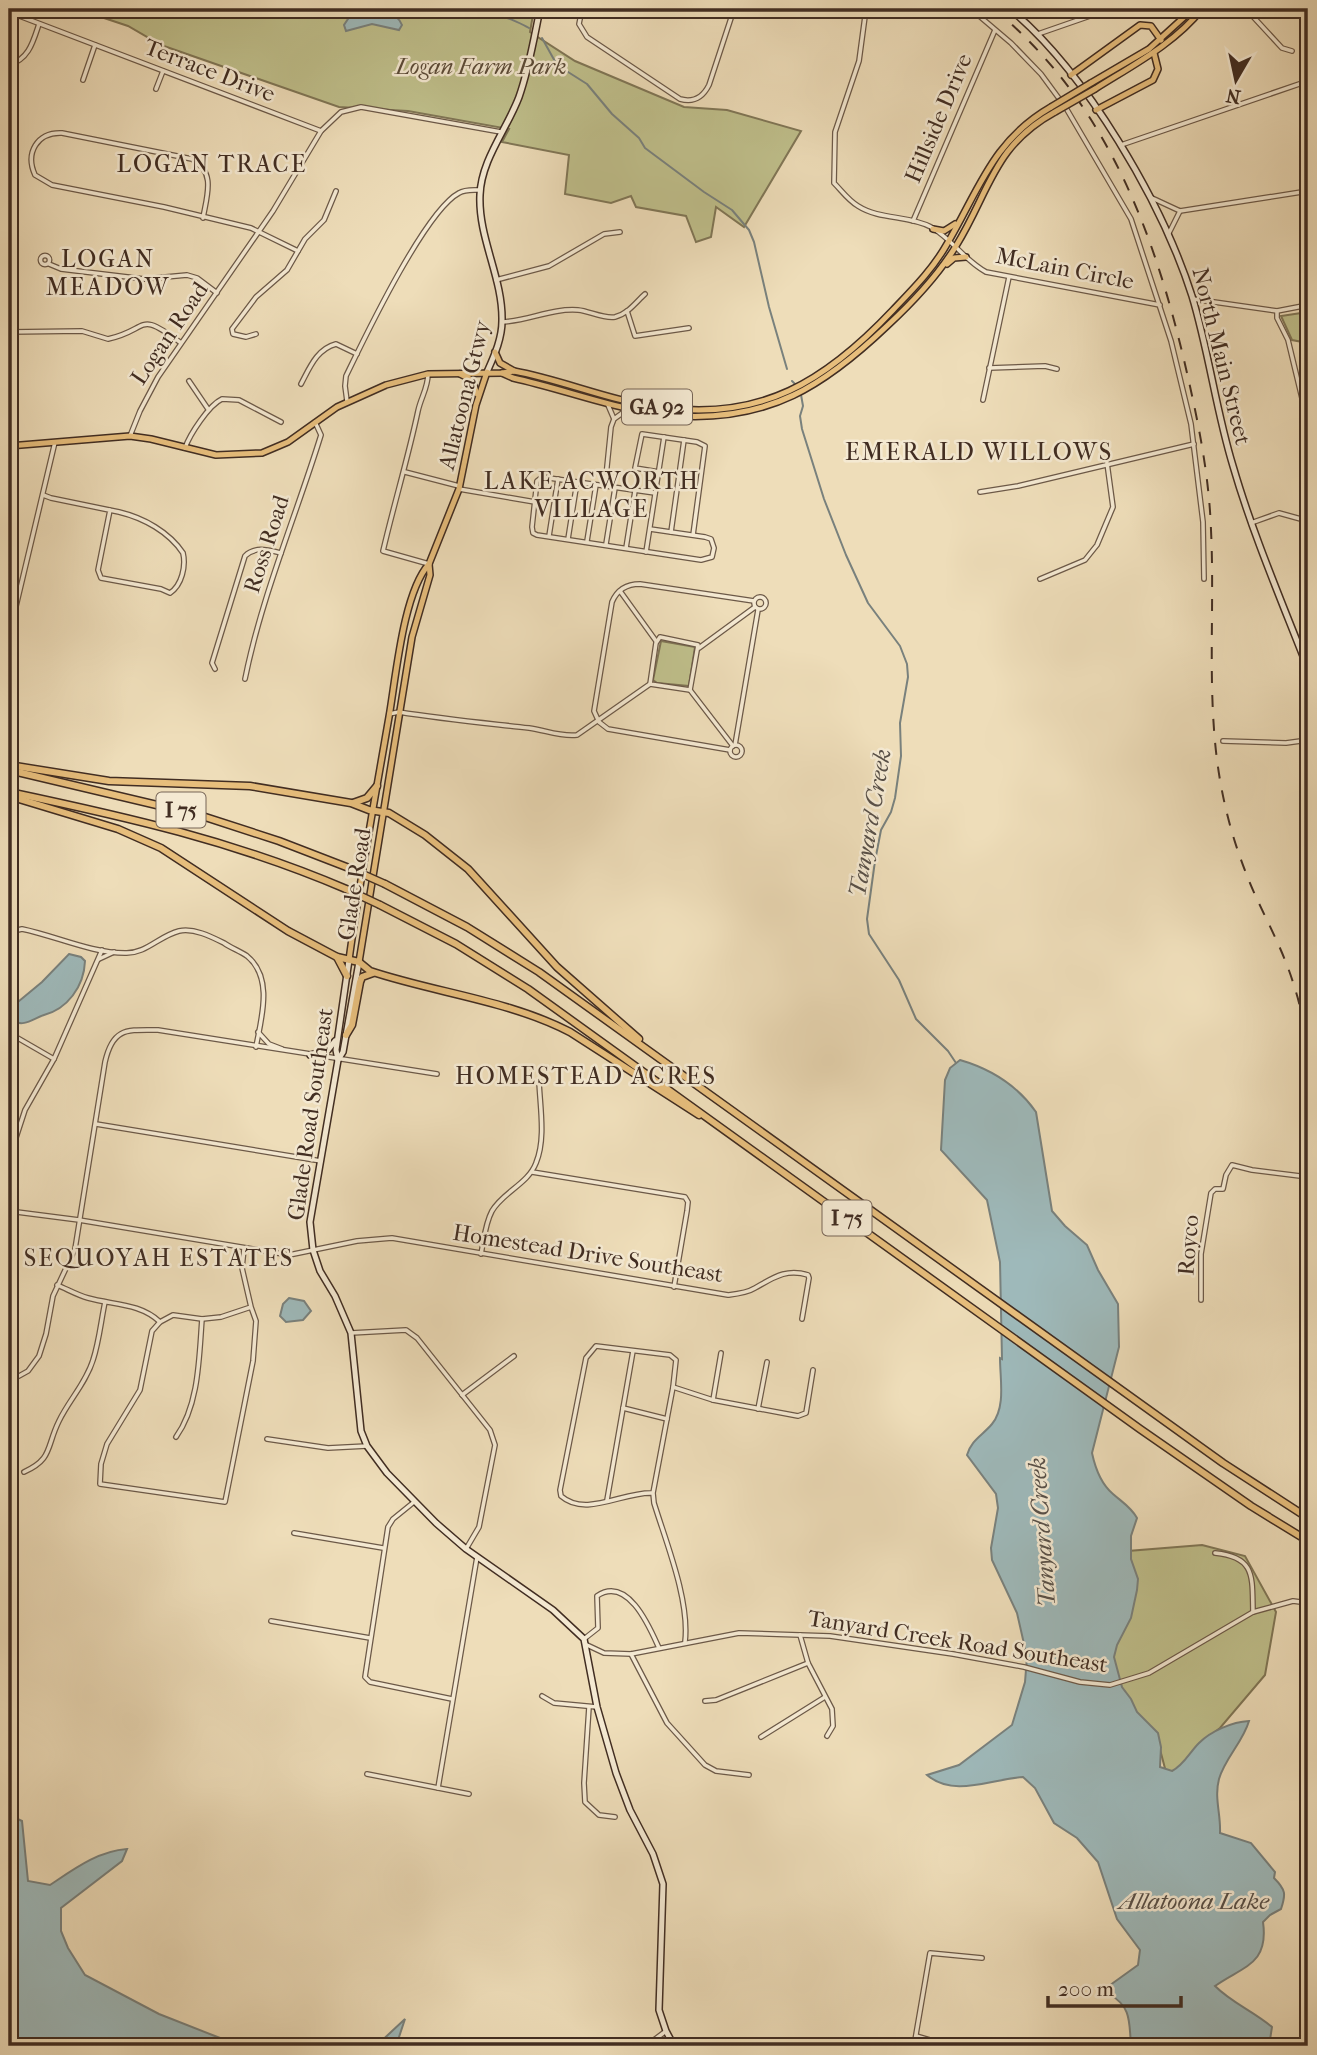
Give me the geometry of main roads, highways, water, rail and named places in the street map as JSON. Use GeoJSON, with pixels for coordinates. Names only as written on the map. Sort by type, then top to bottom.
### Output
{"type":"FeatureCollection","features":[{"type":"Feature","properties":{"kind":"highway"},"geometry":{"type":"LineString","coordinates":[[9,768],[119,782],[250,786],[351,803],[373,811],[389,813],[425,835],[468,869],[557,967],[654,1053]]}},
{"type":"Feature","properties":{"kind":"highway","name":"I 75"},"geometry":{"type":"LineString","coordinates":[[9,768],[208,818],[279,841],[385,884],[467,927],[508,951],[654,1053],[1213,1456],[1308,1518]]}},
{"type":"Feature","properties":{"kind":"highway"},"geometry":{"type":"LineString","coordinates":[[351,803],[368,798],[377,786]]}},
{"type":"Feature","properties":{"kind":"highway"},"geometry":{"type":"LineString","coordinates":[[9,794],[118,829],[161,848],[274,922],[337,957],[359,962],[367,970],[522,1012],[554,1024],[724,1129]]}},
{"type":"Feature","properties":{"kind":"highway","name":"I 75"},"geometry":{"type":"LineString","coordinates":[[9,794],[194,834],[273,859],[346,889],[445,938],[528,989],[1171,1450],[1251,1506],[1308,1541]]}},
{"type":"Feature","properties":{"kind":"highway"},"geometry":{"type":"LineString","coordinates":[[337,957],[347,976]]}},
{"type":"Feature","properties":{"kind":"highway"},"geometry":{"type":"LineString","coordinates":[[346,1035],[352,1025],[361,979],[376,973]]}},
{"type":"Feature","properties":{"kind":"main road","name":"GA 92"},"geometry":{"type":"LineString","coordinates":[[1093,86],[1161,40],[1193,9]]}},
{"type":"Feature","properties":{"kind":"main road","name":"GA 92"},"geometry":{"type":"LineString","coordinates":[[823,377],[888,315],[930,269],[950,239],[987,168],[1020,127],[1154,52],[1180,33],[1202,9]]}},
{"type":"Feature","properties":{"kind":"main road"},"geometry":{"type":"LineString","coordinates":[[1071,75],[1140,25],[1153,27],[1161,40]]}},
{"type":"Feature","properties":{"kind":"main road"},"geometry":{"type":"LineString","coordinates":[[1096,110],[1151,82],[1158,69],[1154,52]]}},
{"type":"Feature","properties":{"kind":"main road","name":"GA 92"},"geometry":{"type":"LineString","coordinates":[[502,373],[634,409],[677,416],[743,411],[823,377],[858,354],[924,289],[956,246],[1003,156],[1027,129],[1053,109]]}},
{"type":"Feature","properties":{"kind":"main road"},"geometry":{"type":"LineString","coordinates":[[933,229],[948,231],[962,217]]}},
{"type":"Feature","properties":{"kind":"main road"},"geometry":{"type":"LineString","coordinates":[[939,271],[954,258],[966,257]]}},
{"type":"Feature","properties":{"kind":"main road"},"geometry":{"type":"LineString","coordinates":[[495,352],[500,363],[514,371]]}},
{"type":"Feature","properties":{"kind":"main road","name":"GA 92"},"geometry":{"type":"LineString","coordinates":[[9,446],[130,436],[228,456],[262,453],[288,442],[348,401],[386,385],[428,374],[454,372],[514,371],[633,402],[675,409],[728,408],[774,400]]}},
{"type":"Feature","properties":{"kind":"main road"},"geometry":{"type":"LineString","coordinates":[[454,372],[472,380],[477,402]]}},
{"type":"Feature","properties":{"kind":"main road","name":"Allatoona Gtwy"},"geometry":{"type":"LineString","coordinates":[[429,564],[459,488],[486,372]]}},
{"type":"Feature","properties":{"kind":"main road"},"geometry":{"type":"LineString","coordinates":[[383,812],[414,623],[430,575],[429,564]]}},
{"type":"Feature","properties":{"kind":"main road","name":"Glade Road"},"geometry":{"type":"LineString","coordinates":[[352,942],[396,674],[412,599],[421,573],[429,564]]}},
{"type":"Feature","properties":{"kind":"main road","name":"Glade Road"},"geometry":{"type":"LineString","coordinates":[[359,962],[383,812]]}},
{"type":"Feature","properties":{"kind":"main road","name":"Glade Road Southeast"},"geometry":{"type":"LineString","coordinates":[[349,960],[352,942]]}},
{"type":"Feature","properties":{"kind":"water"},"geometry":{"type":"Polygon","coordinates":[[[362,10],[391,14],[402,25],[399,30],[372,24],[346,31],[344,25],[350,16],[362,10]]]}},
{"type":"Feature","properties":{"kind":"water"},"geometry":{"type":"Polygon","coordinates":[[[69,954],[85,961],[81,980],[73,996],[52,1012],[25,1023],[12,1021],[10,1016],[13,1006],[42,982],[69,954]]]}},
{"type":"Feature","properties":{"kind":"water","name":"Allatoona Lake"},"geometry":{"type":"Polygon","coordinates":[[[960,1060],[1002,1079],[1029,1102],[1036,1112],[1052,1211],[1087,1245],[1118,1304],[1119,1347],[1092,1453],[1105,1485],[1137,1518],[1131,1536],[1131,1559],[1138,1579],[1137,1590],[1131,1618],[1114,1657],[1122,1687],[1137,1712],[1158,1733],[1161,1747],[1160,1767],[1172,1771],[1209,1735],[1229,1725],[1249,1721],[1219,1779],[1217,1793],[1220,1833],[1251,1843],[1275,1872],[1274,1878],[1283,1889],[1284,1900],[1281,1909],[1263,1922],[1264,1936],[1258,1956],[1252,1963],[1215,1986],[1272,2027],[1269,2046],[1131,2046],[1126,2010],[1106,1988],[1138,1965],[1140,1950],[1117,1919],[1098,1862],[1077,1838],[1054,1823],[1035,1788],[1023,1777],[961,1786],[938,1782],[927,1775],[959,1765],[1012,1725],[1025,1682],[1027,1657],[1017,1613],[992,1560],[991,1548],[998,1508],[996,1494],[967,1455],[974,1442],[992,1424],[999,1409],[1000,1358],[1002,1359],[1000,1262],[987,1200],[941,1150],[945,1080],[950,1068],[960,1060]]]}},
{"type":"Feature","properties":{"kind":"water"},"geometry":{"type":"Polygon","coordinates":[[[289,1298],[304,1301],[311,1311],[303,1320],[286,1322],[280,1316],[283,1304],[289,1298]]]}},
{"type":"Feature","properties":{"kind":"water"},"geometry":{"type":"Polygon","coordinates":[[[9,1815],[22,1821],[28,1881],[50,1885],[96,1857],[127,1849],[122,1861],[61,1908],[61,1931],[68,1948],[85,1975],[159,2014],[220,2038],[230,2046],[9,2046],[9,1815]]]}},
{"type":"Feature","properties":{"kind":"water"},"geometry":{"type":"Polygon","coordinates":[[[405,2019],[396,2046],[376,2046],[405,2019]]]}},
{"type":"Feature","properties":{"kind":"waterway","name":"Tanyard Creek"},"geometry":{"type":"LineString","coordinates":[[471,9],[482,15],[508,18],[529,28]]}},
{"type":"Feature","properties":{"kind":"waterway","name":"Tanyard Creek"},"geometry":{"type":"LineString","coordinates":[[542,38],[557,65],[587,84],[612,114],[639,138],[645,148],[732,210],[749,230],[787,369]]}},
{"type":"Feature","properties":{"kind":"waterway","name":"Tanyard Creek"},"geometry":{"type":"LineString","coordinates":[[792,381],[800,389],[803,406],[800,416],[802,429],[824,499],[846,555],[868,603],[900,646],[907,664],[908,677],[900,723],[901,756],[895,798],[881,830],[875,861],[867,919],[869,934],[899,980],[916,1019],[948,1051],[956,1063]]}},
{"type":"Feature","properties":{"kind":"railway"},"geometry":{"type":"LineString","coordinates":[[994,9],[1032,45],[1066,83],[1094,124],[1139,214],[1171,310],[1202,444],[1208,487],[1212,561],[1213,718],[1220,780],[1239,854],[1287,965],[1308,1044]]}},
{"type":"Feature","properties":{"kind":"district","name":"LOGAN TRACE"},"geometry":{"type":"Point","coordinates":[212,164]}},
{"type":"Feature","properties":{"kind":"district","name":"LOGAN MEADOW"},"geometry":{"type":"Point","coordinates":[108,273]}},
{"type":"Feature","properties":{"kind":"district","name":"EMERALD WILLOWS"},"geometry":{"type":"Point","coordinates":[979,452]}},
{"type":"Feature","properties":{"kind":"district","name":"LAKE ACWORTH VILLAGE"},"geometry":{"type":"Point","coordinates":[592,495]}},
{"type":"Feature","properties":{"kind":"district","name":"HOMESTEAD ACRES"},"geometry":{"type":"Point","coordinates":[586,1076]}},
{"type":"Feature","properties":{"kind":"district","name":"SEQUOYAH ESTATES"},"geometry":{"type":"Point","coordinates":[159,1258]}},
{"type":"Feature","properties":{"kind":"park label","name":"Logan Farm Park"},"geometry":{"type":"Point","coordinates":[481,66]}}]}
